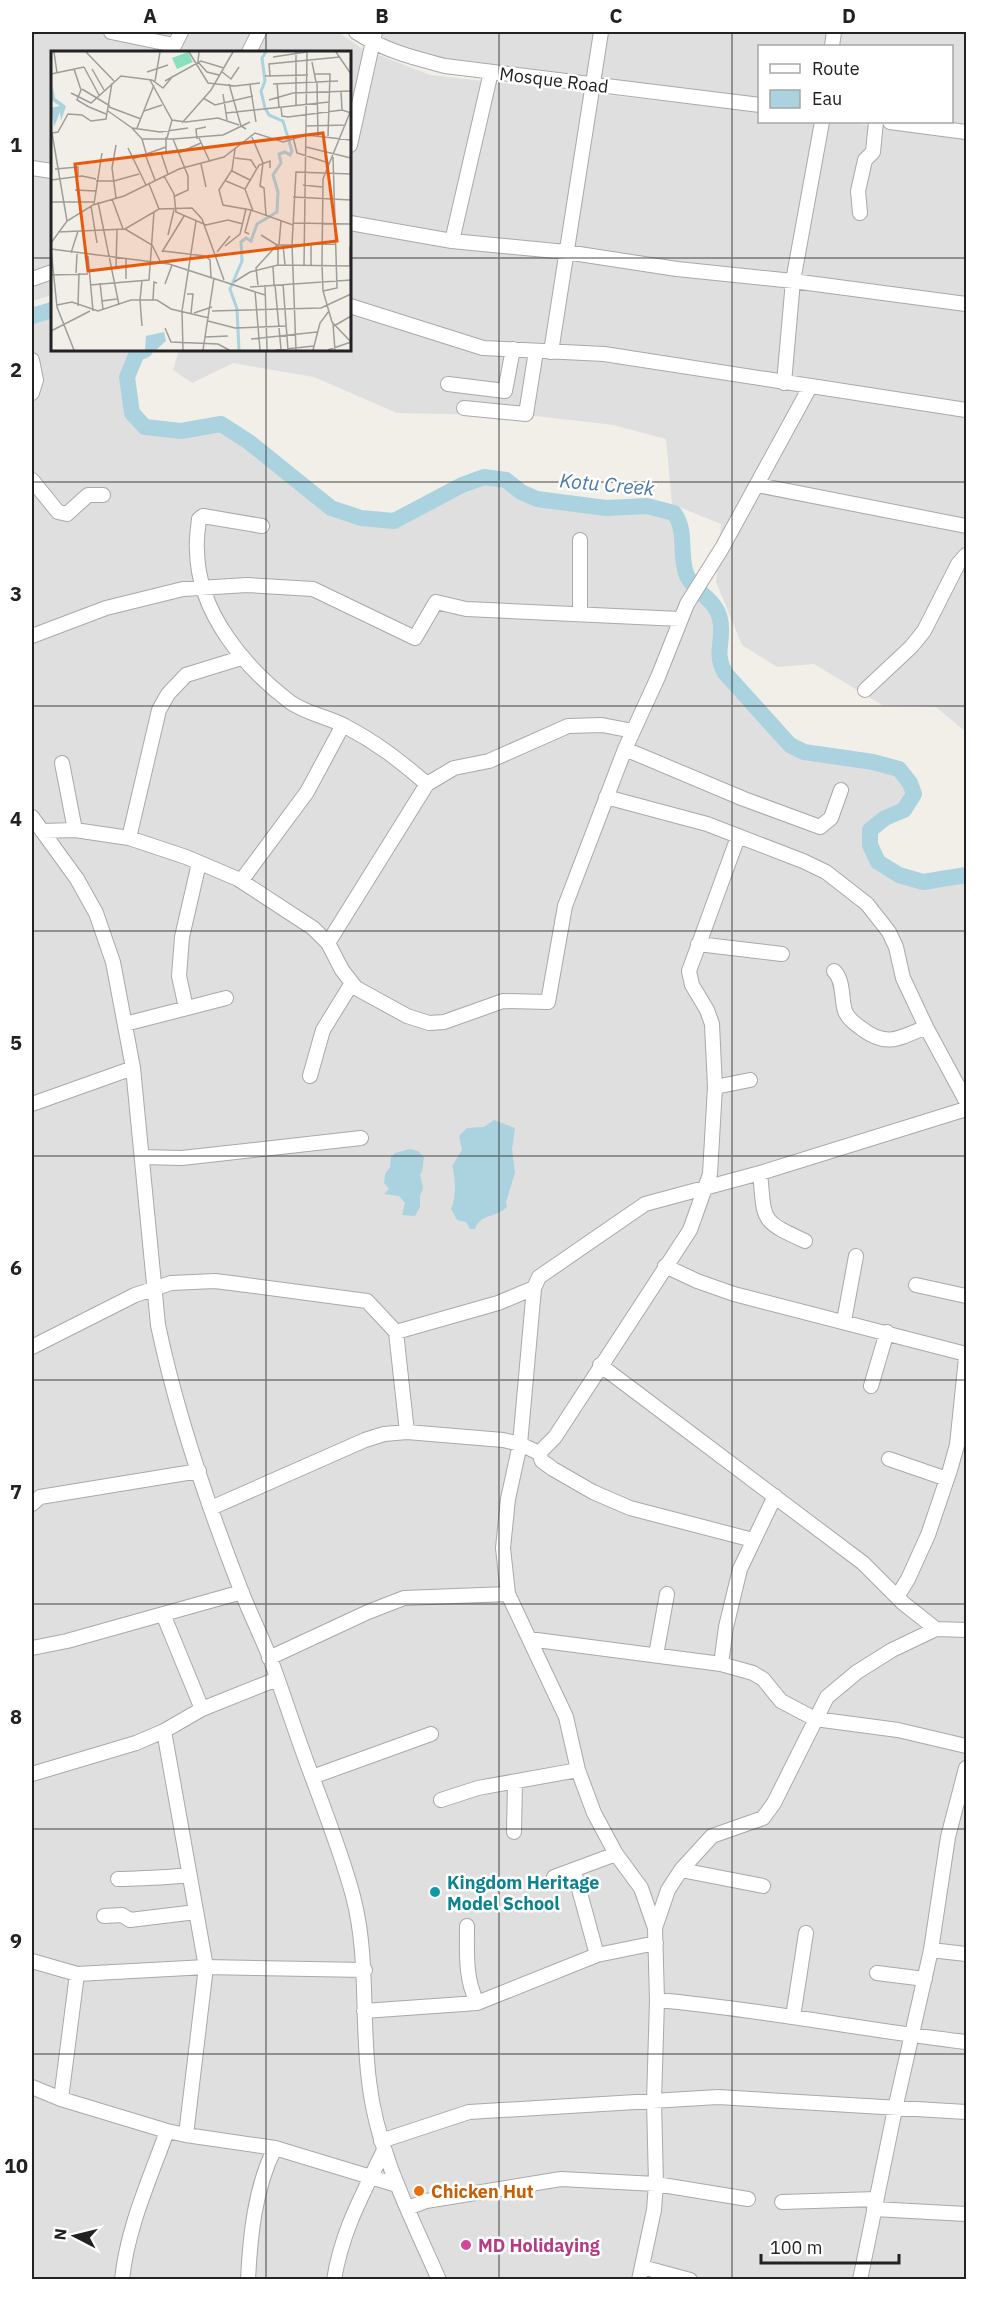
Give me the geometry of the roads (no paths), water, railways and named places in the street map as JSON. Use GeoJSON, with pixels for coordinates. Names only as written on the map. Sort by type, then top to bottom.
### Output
{"type":"FeatureCollection","features":[{"type":"Feature","properties":{"kind":"street"},"geometry":{"type":"LineString","coordinates":[[111,32],[172,49],[181,32]]}},
{"type":"Feature","properties":{"kind":"street"},"geometry":{"type":"LineString","coordinates":[[250,51],[259,32]]}},
{"type":"Feature","properties":{"kind":"street","name":"Mosque Road"},"geometry":{"type":"LineString","coordinates":[[356,32],[374,37],[416,59],[445,66],[758,105]]}},
{"type":"Feature","properties":{"kind":"street"},"geometry":{"type":"LineString","coordinates":[[551,352],[601,32]]}},
{"type":"Feature","properties":{"kind":"street"},"geometry":{"type":"LineString","coordinates":[[351,136],[353,118],[374,37]]}},
{"type":"Feature","properties":{"kind":"street"},"geometry":{"type":"LineString","coordinates":[[452,241],[491,72]]}},
{"type":"Feature","properties":{"kind":"street"},"geometry":{"type":"LineString","coordinates":[[784,383],[794,281],[822,123]]}},
{"type":"Feature","properties":{"kind":"street"},"geometry":{"type":"LineString","coordinates":[[860,213],[858,191],[865,160],[873,152],[876,123]]}},
{"type":"Feature","properties":{"kind":"street"},"geometry":{"type":"LineString","coordinates":[[898,123],[966,132]]}},
{"type":"Feature","properties":{"kind":"street"},"geometry":{"type":"LineString","coordinates":[[32,168],[51,171]]}},
{"type":"Feature","properties":{"kind":"street"},"geometry":{"type":"LineString","coordinates":[[351,223],[452,241],[566,252],[677,269],[794,281],[966,304]]}},
{"type":"Feature","properties":{"kind":"street"},"geometry":{"type":"LineString","coordinates":[[32,279],[51,273]]}},
{"type":"Feature","properties":{"kind":"street"},"geometry":{"type":"LineString","coordinates":[[351,306],[483,348],[604,354],[966,410]]}},
{"type":"Feature","properties":{"kind":"street"},"geometry":{"type":"LineString","coordinates":[[448,384],[505,391],[513,349]]}},
{"type":"Feature","properties":{"kind":"street"},"geometry":{"type":"LineString","coordinates":[[464,408],[526,414],[536,351]]}},
{"type":"Feature","properties":{"kind":"street"},"geometry":{"type":"LineString","coordinates":[[32,360],[36,380],[32,393]]}},
{"type":"Feature","properties":{"kind":"street"},"geometry":{"type":"LineString","coordinates":[[42,831],[75,830],[129,838],[241,881],[313,928],[328,943],[342,970],[356,988],[407,1016],[429,1023],[444,1022],[503,1001],[548,1002],[565,906],[625,749],[658,677],[680,620],[810,387]]}},
{"type":"Feature","properties":{"kind":"street"},"geometry":{"type":"LineString","coordinates":[[32,480],[62,514],[67,514],[87,495],[103,495]]}},
{"type":"Feature","properties":{"kind":"street"},"geometry":{"type":"LineString","coordinates":[[757,485],[966,526]]}},
{"type":"Feature","properties":{"kind":"street"},"geometry":{"type":"LineString","coordinates":[[262,526],[203,516],[199,519],[196,552],[203,587],[218,624],[241,658],[292,703],[343,725],[392,754],[427,784]]}},
{"type":"Feature","properties":{"kind":"street"},"geometry":{"type":"LineString","coordinates":[[580,540],[580,614]]}},
{"type":"Feature","properties":{"kind":"street"},"geometry":{"type":"LineString","coordinates":[[865,690],[911,647],[924,631],[958,564],[966,555]]}},
{"type":"Feature","properties":{"kind":"street"},"geometry":{"type":"LineString","coordinates":[[32,636],[106,608],[183,588],[247,585],[313,589],[415,638],[436,602],[466,609],[680,620]]}},
{"type":"Feature","properties":{"kind":"street"},"geometry":{"type":"LineString","coordinates":[[129,838],[159,710],[168,694],[186,675],[241,658]]}},
{"type":"Feature","properties":{"kind":"street"},"geometry":{"type":"LineString","coordinates":[[241,881],[307,792],[343,725]]}},
{"type":"Feature","properties":{"kind":"street"},"geometry":{"type":"LineString","coordinates":[[328,943],[427,784],[454,768],[489,761],[568,726],[602,725],[633,731]]}},
{"type":"Feature","properties":{"kind":"street"},"geometry":{"type":"LineString","coordinates":[[625,749],[744,799],[820,827],[831,818],[841,790]]}},
{"type":"Feature","properties":{"kind":"street"},"geometry":{"type":"LineString","coordinates":[[62,763],[75,830]]}},
{"type":"Feature","properties":{"kind":"street"},"geometry":{"type":"LineString","coordinates":[[606,797],[707,824],[803,861],[826,873],[867,904],[889,932],[896,946],[903,978],[926,1027],[966,1101]]}},
{"type":"Feature","properties":{"kind":"street"},"geometry":{"type":"LineString","coordinates":[[32,817],[77,879],[96,913],[113,962],[133,1068],[158,1324],[165,1361],[211,1508],[277,1679],[353,1897],[361,1935],[369,2082],[382,2145],[440,2280]]}},
{"type":"Feature","properties":{"kind":"street"},"geometry":{"type":"LineString","coordinates":[[539,1453],[555,1437],[690,1230],[710,1174],[715,1087],[712,1024],[708,1010],[689,978],[698,944],[738,837]]}},
{"type":"Feature","properties":{"kind":"street"},"geometry":{"type":"LineString","coordinates":[[186,1008],[179,976],[182,938],[199,863]]}},
{"type":"Feature","properties":{"kind":"street"},"geometry":{"type":"LineString","coordinates":[[698,944],[782,954]]}},
{"type":"Feature","properties":{"kind":"street"},"geometry":{"type":"LineString","coordinates":[[834,971],[840,981],[846,1014],[872,1037],[879,1040],[891,1040],[926,1027]]}},
{"type":"Feature","properties":{"kind":"street"},"geometry":{"type":"LineString","coordinates":[[310,1076],[323,1030],[352,983]]}},
{"type":"Feature","properties":{"kind":"street"},"geometry":{"type":"LineString","coordinates":[[125,1024],[226,998]]}},
{"type":"Feature","properties":{"kind":"street"},"geometry":{"type":"LineString","coordinates":[[32,1104],[133,1068]]}},
{"type":"Feature","properties":{"kind":"street"},"geometry":{"type":"LineString","coordinates":[[715,1087],[750,1080]]}},
{"type":"Feature","properties":{"kind":"street"},"geometry":{"type":"LineString","coordinates":[[690,2280],[640,2273],[654,2210],[656,2184],[655,1928],[641,1888],[616,1854],[594,1813],[578,1770],[566,1717],[508,1593],[503,1548],[508,1499],[520,1444],[534,1288],[539,1277],[645,1204],[760,1173],[966,1109]]}},
{"type":"Feature","properties":{"kind":"street"},"geometry":{"type":"LineString","coordinates":[[142,1157],[182,1158],[361,1138]]}},
{"type":"Feature","properties":{"kind":"street"},"geometry":{"type":"LineString","coordinates":[[760,1173],[766,1218],[776,1228],[805,1241]]}},
{"type":"Feature","properties":{"kind":"street"},"geometry":{"type":"LineString","coordinates":[[843,1321],[856,1256]]}},
{"type":"Feature","properties":{"kind":"street"},"geometry":{"type":"LineString","coordinates":[[665,1266],[697,1281],[734,1294],[887,1332],[966,1356],[957,1445],[917,1560],[897,1597]]}},
{"type":"Feature","properties":{"kind":"street"},"geometry":{"type":"LineString","coordinates":[[32,1347],[135,1295],[171,1282],[215,1281],[367,1301],[396,1332],[407,1431]]}},
{"type":"Feature","properties":{"kind":"street"},"geometry":{"type":"LineString","coordinates":[[916,1284],[966,1296]]}},
{"type":"Feature","properties":{"kind":"street"},"geometry":{"type":"LineString","coordinates":[[396,1332],[498,1303],[534,1288]]}},
{"type":"Feature","properties":{"kind":"street"},"geometry":{"type":"LineString","coordinates":[[871,1386],[887,1332]]}},
{"type":"Feature","properties":{"kind":"street"},"geometry":{"type":"LineString","coordinates":[[600,1365],[863,1563],[897,1597],[936,1629]]}},
{"type":"Feature","properties":{"kind":"street"},"geometry":{"type":"LineString","coordinates":[[211,1508],[365,1440],[384,1434],[407,1431],[520,1444],[539,1453],[542,1461],[553,1469],[593,1492],[630,1508],[753,1540]]}},
{"type":"Feature","properties":{"kind":"street"},"geometry":{"type":"LineString","coordinates":[[889,1459],[947,1479]]}},
{"type":"Feature","properties":{"kind":"street"},"geometry":{"type":"LineString","coordinates":[[32,1504],[40,1497],[199,1471]]}},
{"type":"Feature","properties":{"kind":"street"},"geometry":{"type":"LineString","coordinates":[[721,1664],[726,1627],[736,1583],[753,1540],[775,1496]]}},
{"type":"Feature","properties":{"kind":"street"},"geometry":{"type":"LineString","coordinates":[[32,1648],[67,1641],[242,1592]]}},
{"type":"Feature","properties":{"kind":"street"},"geometry":{"type":"LineString","coordinates":[[269,1658],[368,1612],[405,1598],[508,1593]]}},
{"type":"Feature","properties":{"kind":"street"},"geometry":{"type":"LineString","coordinates":[[656,1655],[667,1594]]}},
{"type":"Feature","properties":{"kind":"street"},"geometry":{"type":"LineString","coordinates":[[163,1614],[202,1709]]}},
{"type":"Feature","properties":{"kind":"street"},"geometry":{"type":"LineString","coordinates":[[655,1928],[668,1890],[681,1870],[712,1836],[763,1818],[774,1803],[827,1697],[857,1672],[892,1650],[936,1629],[966,1630]]}},
{"type":"Feature","properties":{"kind":"street"},"geometry":{"type":"LineString","coordinates":[[529,1639],[721,1664],[753,1673],[763,1679],[781,1701],[815,1719],[898,1730],[966,1746]]}},
{"type":"Feature","properties":{"kind":"street"},"geometry":{"type":"LineString","coordinates":[[32,1774],[136,1743],[164,1731],[202,1709],[277,1679]]}},
{"type":"Feature","properties":{"kind":"street"},"geometry":{"type":"LineString","coordinates":[[164,1731],[206,1967],[186,2135]]}},
{"type":"Feature","properties":{"kind":"street"},"geometry":{"type":"LineString","coordinates":[[312,1777],[431,1734]]}},
{"type":"Feature","properties":{"kind":"street"},"geometry":{"type":"LineString","coordinates":[[860,2280],[931,1950],[948,1837],[966,1767]]}},
{"type":"Feature","properties":{"kind":"street"},"geometry":{"type":"LineString","coordinates":[[441,1800],[478,1788],[578,1770]]}},
{"type":"Feature","properties":{"kind":"street"},"geometry":{"type":"LineString","coordinates":[[514,1832],[515,1782]]}},
{"type":"Feature","properties":{"kind":"street"},"geometry":{"type":"LineString","coordinates":[[555,1877],[616,1854]]}},
{"type":"Feature","properties":{"kind":"street"},"geometry":{"type":"LineString","coordinates":[[681,1870],[763,1886]]}},
{"type":"Feature","properties":{"kind":"street"},"geometry":{"type":"LineString","coordinates":[[574,1871],[597,1955]]}},
{"type":"Feature","properties":{"kind":"street"},"geometry":{"type":"LineString","coordinates":[[118,1879],[189,1875]]}},
{"type":"Feature","properties":{"kind":"street"},"geometry":{"type":"LineString","coordinates":[[104,1916],[122,1915],[130,1920],[196,1912]]}},
{"type":"Feature","properties":{"kind":"street"},"geometry":{"type":"LineString","coordinates":[[467,1926],[469,1987],[477,2003]]}},
{"type":"Feature","properties":{"kind":"street"},"geometry":{"type":"LineString","coordinates":[[793,2017],[806,1933]]}},
{"type":"Feature","properties":{"kind":"street"},"geometry":{"type":"LineString","coordinates":[[364,2011],[477,2003],[597,1955],[656,1943]]}},
{"type":"Feature","properties":{"kind":"street"},"geometry":{"type":"LineString","coordinates":[[931,1950],[966,1954]]}},
{"type":"Feature","properties":{"kind":"street"},"geometry":{"type":"LineString","coordinates":[[32,1961],[77,1974],[206,1967],[364,1970]]}},
{"type":"Feature","properties":{"kind":"street"},"geometry":{"type":"LineString","coordinates":[[878,1973],[925,1979]]}},
{"type":"Feature","properties":{"kind":"street"},"geometry":{"type":"LineString","coordinates":[[61,2099],[77,1974]]}},
{"type":"Feature","properties":{"kind":"street"},"geometry":{"type":"LineString","coordinates":[[657,2000],[707,2004],[912,2036],[966,2042]]}},
{"type":"Feature","properties":{"kind":"street"},"geometry":{"type":"LineString","coordinates":[[32,2087],[61,2099],[167,2131],[275,2148],[398,2186]]}},
{"type":"Feature","properties":{"kind":"street"},"geometry":{"type":"LineString","coordinates":[[382,2145],[469,2112],[718,2097],[966,2112]]}},
{"type":"Feature","properties":{"kind":"street"},"geometry":{"type":"LineString","coordinates":[[122,2280],[124,2261],[136,2218],[167,2131]]}},
{"type":"Feature","properties":{"kind":"street"},"geometry":{"type":"LineString","coordinates":[[334,2280],[337,2258],[350,2217],[371,2177],[382,2145]]}},
{"type":"Feature","properties":{"kind":"street"},"geometry":{"type":"LineString","coordinates":[[248,2280],[249,2250],[262,2180],[275,2148]]}},
{"type":"Feature","properties":{"kind":"street"},"geometry":{"type":"LineString","coordinates":[[408,2208],[426,2201],[561,2179],[656,2184],[748,2199]]}},
{"type":"Feature","properties":{"kind":"street"},"geometry":{"type":"LineString","coordinates":[[782,2202],[875,2204],[966,2214]]}},
{"type":"Feature","properties":{"kind":"water"},"geometry":{"type":"Polygon","coordinates":[[[494,1120],[515,1128],[512,1149],[515,1173],[506,1202],[507,1207],[481,1220],[475,1229],[470,1229],[466,1222],[457,1220],[451,1209],[455,1188],[452,1166],[462,1150],[459,1136],[467,1128],[484,1127],[494,1120]]]}},
{"type":"Feature","properties":{"kind":"water"},"geometry":{"type":"Polygon","coordinates":[[[410,1149],[418,1151],[424,1157],[420,1174],[423,1188],[420,1207],[415,1216],[402,1215],[405,1203],[399,1196],[384,1194],[389,1189],[384,1183],[391,1157],[395,1153],[410,1149]]]}},
{"type":"Feature","properties":{"kind":"waterway","name":"Kotu Creek"},"geometry":{"type":"LineString","coordinates":[[32,316],[51,310]]}},
{"type":"Feature","properties":{"kind":"waterway","name":"Kotu Creek"},"geometry":{"type":"LineString","coordinates":[[142,351],[137,353],[127,377],[132,413],[145,427],[181,431],[221,424],[249,442],[331,508],[361,518],[394,521],[462,485],[484,477],[506,480],[521,492],[537,499],[606,508],[647,506],[674,513],[681,528],[683,560],[687,576],[718,612],[721,626],[719,652],[725,673],[790,745],[804,752],[873,762],[899,769],[910,783],[914,794],[904,810],[885,818],[870,830],[870,845],[878,862],[899,875],[923,882],[966,875]]}},
{"type":"Feature","properties":{"kind":"place","name":"Kingdom Heritage Model School"},"geometry":{"type":"Point","coordinates":[435,1892]}},
{"type":"Feature","properties":{"kind":"place","name":"Chicken Hut"},"geometry":{"type":"Point","coordinates":[419,2191]}},
{"type":"Feature","properties":{"kind":"place","name":"MD Holidaying"},"geometry":{"type":"Point","coordinates":[466,2245]}}]}
